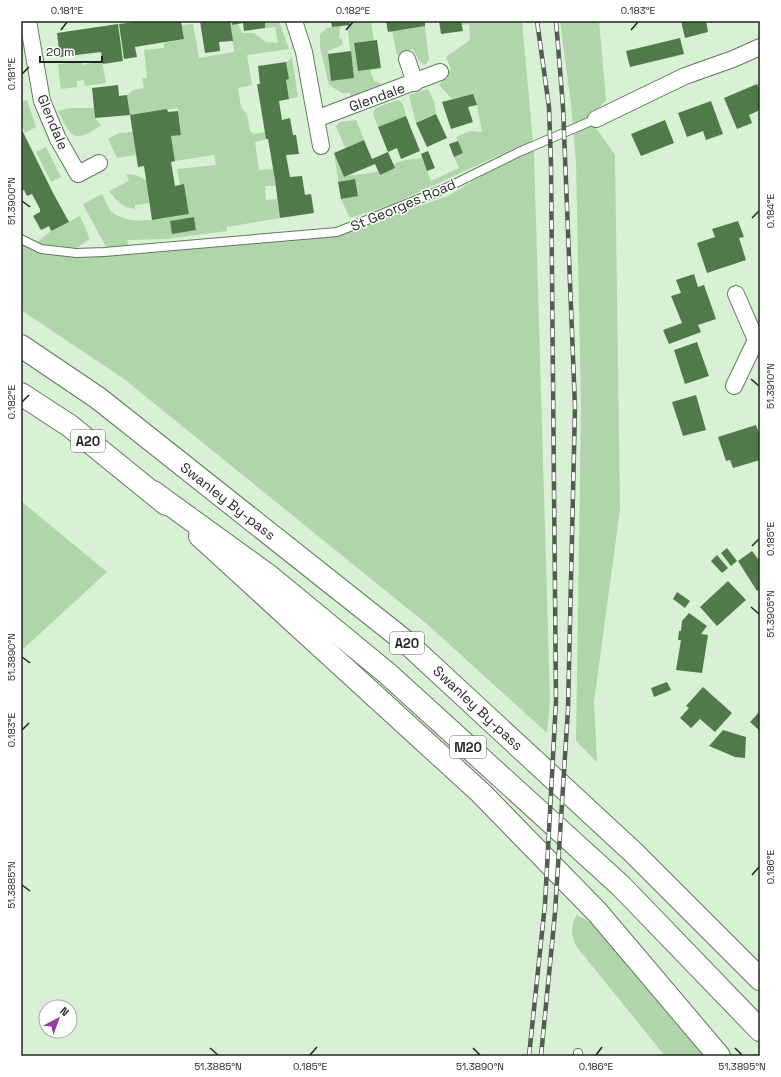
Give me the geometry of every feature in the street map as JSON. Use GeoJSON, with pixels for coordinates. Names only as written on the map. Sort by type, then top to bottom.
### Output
{"type":"FeatureCollection","features":[{"type":"Feature","properties":{"kind":"highway","name":"Swanley By-pass"},"geometry":{"type":"LineString","coordinates":[[21,346],[98,398],[406,642],[634,853],[760,979]]}},
{"type":"Feature","properties":{"kind":"highway","name":"A20"},"geometry":{"type":"LineString","coordinates":[[21,394],[70,426],[153,492],[481,793],[598,913],[719,1056]]}},
{"type":"Feature","properties":{"kind":"highway","name":"M20"},"geometry":{"type":"LineString","coordinates":[[153,492],[268,576],[388,674],[621,886],[760,1030]]}},
{"type":"Feature","properties":{"kind":"street","name":"Glendale"},"geometry":{"type":"LineString","coordinates":[[28,21],[42,101],[58,139],[78,174],[99,162]]}},
{"type":"Feature","properties":{"kind":"street"},"geometry":{"type":"LineString","coordinates":[[294,21],[304,52],[321,146]]}},
{"type":"Feature","properties":{"kind":"street","name":"St Georges Road"},"geometry":{"type":"LineString","coordinates":[[596,119],[684,76],[733,59],[760,47]]}},
{"type":"Feature","properties":{"kind":"street","name":"Glendale"},"geometry":{"type":"LineString","coordinates":[[407,59],[415,82]]}},
{"type":"Feature","properties":{"kind":"street","name":"Glendale"},"geometry":{"type":"LineString","coordinates":[[316,119],[440,72]]}},
{"type":"Feature","properties":{"kind":"street"},"geometry":{"type":"LineString","coordinates":[[734,386],[758,340],[736,294]]}},
{"type":"Feature","properties":{"kind":"lane","name":"St Georges Road"},"geometry":{"type":"LineString","coordinates":[[21,239],[41,249],[90,252],[337,232],[444,188],[519,152],[596,119]]}},
{"type":"Feature","properties":{"kind":"green space"},"geometry":{"type":"Polygon","coordinates":[[[230,21],[232,21],[232,25],[238,24],[242,33],[254,33],[266,42],[278,43],[275,27],[265,28],[265,21],[279,21],[289,49],[247,55],[252,85],[238,88],[241,107],[247,114],[250,131],[254,134],[265,132],[266,139],[255,142],[259,170],[273,169],[276,186],[265,186],[266,200],[277,199],[280,218],[227,227],[227,231],[167,239],[127,240],[129,246],[106,247],[83,204],[102,194],[108,207],[113,213],[130,220],[140,221],[160,219],[189,214],[184,185],[180,185],[177,169],[216,165],[214,155],[175,161],[171,136],[181,134],[178,108],[130,115],[127,95],[133,90],[144,88],[142,78],[147,78],[144,50],[164,48],[164,43],[184,39],[182,25],[193,24],[199,58],[234,52],[230,21]],[[194,217],[170,221],[172,233],[196,230],[194,217]]]}},
{"type":"Feature","properties":{"kind":"green space"},"geometry":{"type":"Polygon","coordinates":[[[349,21],[371,21],[374,41],[354,44],[358,70],[370,69],[374,81],[380,83],[380,88],[351,97],[350,93],[342,93],[329,85],[320,48],[320,34],[327,28],[340,26],[339,38],[342,39],[343,43],[342,45],[328,51],[331,81],[354,78],[347,25],[350,25],[349,21]]]}},
{"type":"Feature","properties":{"kind":"green space"},"geometry":{"type":"Polygon","coordinates":[[[461,21],[522,21],[534,153],[550,700],[547,733],[428,625],[124,379],[21,310],[21,240],[76,255],[351,230],[448,196],[497,167],[498,171],[498,167],[518,158],[517,147],[393,204],[350,218],[341,199],[334,153],[344,177],[378,171],[380,175],[395,168],[393,164],[405,160],[422,158],[431,181],[459,168],[454,157],[463,153],[456,137],[471,131],[482,132],[477,105],[459,99],[458,97],[452,99],[439,85],[451,69],[446,57],[470,40],[469,24],[462,25],[461,21]]]}},
{"type":"Feature","properties":{"kind":"green space"},"geometry":{"type":"Polygon","coordinates":[[[560,21],[599,21],[606,100],[589,118],[615,155],[620,509],[594,702],[597,762],[576,741],[581,408],[576,162],[571,104],[560,21]]]}},
{"type":"Feature","properties":{"kind":"green space"},"geometry":{"type":"Polygon","coordinates":[[[425,26],[429,60],[425,65],[419,61],[413,49],[397,55],[392,31],[425,26]]]}},
{"type":"Feature","properties":{"kind":"green space"},"geometry":{"type":"Polygon","coordinates":[[[292,58],[298,97],[289,99],[286,80],[289,79],[286,62],[292,58]]]}},
{"type":"Feature","properties":{"kind":"green space"},"geometry":{"type":"Polygon","coordinates":[[[102,61],[106,83],[85,86],[84,80],[77,81],[77,87],[61,89],[58,64],[82,62],[82,65],[102,61]]]}},
{"type":"Feature","properties":{"kind":"green space"},"geometry":{"type":"Polygon","coordinates":[[[428,89],[434,101],[436,114],[416,123],[409,95],[428,89]]]}},
{"type":"Feature","properties":{"kind":"green space"},"geometry":{"type":"Polygon","coordinates":[[[27,100],[36,127],[25,133],[21,122],[21,102],[27,100]]]}},
{"type":"Feature","properties":{"kind":"green space"},"geometry":{"type":"Polygon","coordinates":[[[398,100],[403,104],[406,116],[378,127],[373,114],[375,108],[398,100]]]}},
{"type":"Feature","properties":{"kind":"green space"},"geometry":{"type":"Polygon","coordinates":[[[70,108],[94,108],[95,118],[101,125],[85,135],[74,135],[66,127],[58,111],[70,108]]]}},
{"type":"Feature","properties":{"kind":"green space"},"geometry":{"type":"Polygon","coordinates":[[[356,120],[364,140],[345,148],[336,126],[340,122],[356,120]]]}},
{"type":"Feature","properties":{"kind":"green space"},"geometry":{"type":"Polygon","coordinates":[[[133,132],[136,155],[117,158],[108,139],[119,133],[133,132]]]}},
{"type":"Feature","properties":{"kind":"green space"},"geometry":{"type":"Polygon","coordinates":[[[46,147],[61,177],[51,182],[36,152],[46,147]]]}},
{"type":"Feature","properties":{"kind":"green space"},"geometry":{"type":"Polygon","coordinates":[[[126,174],[136,175],[146,180],[150,203],[135,205],[135,209],[123,205],[114,198],[109,191],[129,181],[126,174]]]}},
{"type":"Feature","properties":{"kind":"green space"},"geometry":{"type":"Polygon","coordinates":[[[80,216],[90,239],[80,246],[65,250],[48,248],[35,244],[51,231],[80,216]]]}},
{"type":"Feature","properties":{"kind":"green space"},"geometry":{"type":"Polygon","coordinates":[[[21,501],[107,572],[21,651],[21,501]]]}},
{"type":"Feature","properties":{"kind":"green space"},"geometry":{"type":"Polygon","coordinates":[[[577,915],[593,924],[706,1056],[665,1056],[576,946],[573,938],[572,926],[577,915]]]}},
{"type":"Feature","properties":{"kind":"building"},"geometry":{"type":"Polygon","coordinates":[[[143,21],[181,21],[184,39],[135,47],[137,57],[124,59],[119,24],[143,21]]]}},
{"type":"Feature","properties":{"kind":"building"},"geometry":{"type":"Polygon","coordinates":[[[200,21],[230,21],[233,41],[219,42],[220,51],[205,53],[200,21]]]}},
{"type":"Feature","properties":{"kind":"building"},"geometry":{"type":"Polygon","coordinates":[[[232,21],[265,21],[265,28],[244,31],[243,23],[232,25],[232,21]]]}},
{"type":"Feature","properties":{"kind":"building"},"geometry":{"type":"Polygon","coordinates":[[[331,21],[349,21],[350,25],[332,27],[331,21]]]}},
{"type":"Feature","properties":{"kind":"building"},"geometry":{"type":"Polygon","coordinates":[[[386,21],[425,21],[425,26],[388,32],[386,21]]]}},
{"type":"Feature","properties":{"kind":"building"},"geometry":{"type":"Polygon","coordinates":[[[439,21],[461,21],[463,31],[441,34],[439,21]]]}},
{"type":"Feature","properties":{"kind":"building"},"geometry":{"type":"Polygon","coordinates":[[[681,21],[706,21],[708,32],[685,38],[681,21]]]}},
{"type":"Feature","properties":{"kind":"building"},"geometry":{"type":"Polygon","coordinates":[[[118,24],[123,61],[103,64],[101,52],[60,57],[57,33],[118,24]]]}},
{"type":"Feature","properties":{"kind":"building"},"geometry":{"type":"Polygon","coordinates":[[[680,38],[684,54],[630,67],[626,51],[680,38]]]}},
{"type":"Feature","properties":{"kind":"building"},"geometry":{"type":"Polygon","coordinates":[[[377,40],[381,68],[358,71],[354,43],[377,40]]]}},
{"type":"Feature","properties":{"kind":"building"},"geometry":{"type":"Polygon","coordinates":[[[351,51],[354,78],[331,81],[328,54],[351,51]]]}},
{"type":"Feature","properties":{"kind":"building"},"geometry":{"type":"Polygon","coordinates":[[[286,62],[289,79],[286,80],[289,99],[279,101],[282,120],[290,118],[293,135],[296,135],[299,154],[286,155],[290,177],[302,176],[305,195],[311,194],[314,213],[280,218],[268,139],[266,139],[257,84],[260,84],[258,66],[286,62]]]}},
{"type":"Feature","properties":{"kind":"building"},"geometry":{"type":"Polygon","coordinates":[[[757,84],[760,91],[760,110],[749,115],[752,123],[737,129],[724,98],[757,84]]]}},
{"type":"Feature","properties":{"kind":"building"},"geometry":{"type":"Polygon","coordinates":[[[118,85],[119,96],[127,95],[130,115],[95,118],[92,88],[118,85]]]}},
{"type":"Feature","properties":{"kind":"building"},"geometry":{"type":"Polygon","coordinates":[[[473,94],[477,105],[468,107],[473,122],[451,129],[442,102],[473,94]]]}},
{"type":"Feature","properties":{"kind":"building"},"geometry":{"type":"Polygon","coordinates":[[[711,101],[723,134],[706,140],[703,131],[687,137],[678,113],[711,101]]]}},
{"type":"Feature","properties":{"kind":"building"},"geometry":{"type":"Polygon","coordinates":[[[167,109],[168,112],[178,111],[181,135],[171,136],[175,161],[171,162],[175,186],[184,184],[189,214],[152,220],[144,166],[138,167],[130,115],[167,109]]]}},
{"type":"Feature","properties":{"kind":"building"},"geometry":{"type":"Polygon","coordinates":[[[436,114],[447,138],[427,147],[416,123],[436,114]]]}},
{"type":"Feature","properties":{"kind":"building"},"geometry":{"type":"Polygon","coordinates":[[[406,116],[420,151],[401,159],[397,148],[388,152],[378,127],[406,116]]]}},
{"type":"Feature","properties":{"kind":"building"},"geometry":{"type":"Polygon","coordinates":[[[665,120],[674,143],[641,156],[631,134],[665,120]]]}},
{"type":"Feature","properties":{"kind":"building"},"geometry":{"type":"Polygon","coordinates":[[[21,128],[69,222],[51,231],[49,226],[41,230],[33,216],[40,212],[40,209],[32,194],[27,196],[24,190],[21,191],[21,128]]]}},
{"type":"Feature","properties":{"kind":"building"},"geometry":{"type":"Polygon","coordinates":[[[364,140],[372,159],[388,152],[395,168],[380,175],[375,164],[344,177],[334,153],[364,140]]]}},
{"type":"Feature","properties":{"kind":"building"},"geometry":{"type":"Polygon","coordinates":[[[458,141],[463,153],[454,157],[449,144],[458,141]]]}},
{"type":"Feature","properties":{"kind":"building"},"geometry":{"type":"Polygon","coordinates":[[[428,151],[435,168],[427,171],[421,154],[428,151]]]}},
{"type":"Feature","properties":{"kind":"building"},"geometry":{"type":"Polygon","coordinates":[[[355,179],[358,196],[341,199],[338,182],[355,179]]]}},
{"type":"Feature","properties":{"kind":"building"},"geometry":{"type":"Polygon","coordinates":[[[194,217],[196,230],[172,234],[170,221],[194,217]]]}},
{"type":"Feature","properties":{"kind":"building"},"geometry":{"type":"Polygon","coordinates":[[[738,221],[744,237],[739,238],[746,260],[707,273],[697,243],[715,237],[712,229],[738,221]]]}},
{"type":"Feature","properties":{"kind":"building"},"geometry":{"type":"Polygon","coordinates":[[[694,274],[698,287],[704,285],[716,319],[698,325],[701,332],[669,344],[663,330],[682,323],[671,296],[681,293],[676,280],[694,274]]]}},
{"type":"Feature","properties":{"kind":"building"},"geometry":{"type":"Polygon","coordinates":[[[697,342],[709,376],[685,384],[674,350],[697,342]]]}},
{"type":"Feature","properties":{"kind":"building"},"geometry":{"type":"Polygon","coordinates":[[[696,395],[706,430],[683,436],[672,402],[696,395]]]}},
{"type":"Feature","properties":{"kind":"building"},"geometry":{"type":"Polygon","coordinates":[[[756,425],[760,436],[760,460],[733,468],[730,460],[726,461],[718,437],[756,425]]]}},
{"type":"Feature","properties":{"kind":"building"},"geometry":{"type":"Polygon","coordinates":[[[727,548],[737,561],[731,566],[721,553],[727,548]]]}},
{"type":"Feature","properties":{"kind":"building"},"geometry":{"type":"Polygon","coordinates":[[[752,551],[758,559],[760,558],[760,589],[757,591],[738,561],[752,551]]]}},
{"type":"Feature","properties":{"kind":"building"},"geometry":{"type":"Polygon","coordinates":[[[717,555],[728,568],[722,573],[711,561],[717,555]]]}},
{"type":"Feature","properties":{"kind":"building"},"geometry":{"type":"Polygon","coordinates":[[[728,581],[746,600],[717,626],[700,607],[728,581]]]}},
{"type":"Feature","properties":{"kind":"building"},"geometry":{"type":"Polygon","coordinates":[[[677,592],[690,601],[685,608],[673,599],[677,592]]]}},
{"type":"Feature","properties":{"kind":"building"},"geometry":{"type":"Polygon","coordinates":[[[689,613],[707,626],[701,634],[708,635],[702,673],[676,670],[681,640],[678,640],[679,631],[681,631],[682,621],[689,613]]]}},
{"type":"Feature","properties":{"kind":"building"},"geometry":{"type":"Polygon","coordinates":[[[667,682],[671,690],[654,697],[651,688],[667,682]]]}},
{"type":"Feature","properties":{"kind":"building"},"geometry":{"type":"Polygon","coordinates":[[[703,687],[732,713],[715,732],[700,719],[691,728],[680,718],[689,708],[686,706],[703,687]]]}},
{"type":"Feature","properties":{"kind":"building"},"geometry":{"type":"Polygon","coordinates":[[[760,711],[760,731],[750,722],[760,711]]]}},
{"type":"Feature","properties":{"kind":"building"},"geometry":{"type":"Polygon","coordinates":[[[723,730],[746,737],[745,758],[735,757],[709,746],[723,730]]]}},
{"type":"Feature","properties":{"kind":"railway"},"geometry":{"type":"LineString","coordinates":[[529,1056],[545,904],[556,701],[551,165],[549,107],[537,21]]}},
{"type":"Feature","properties":{"kind":"railway"},"geometry":{"type":"LineString","coordinates":[[541,1056],[555,913],[568,709],[575,407],[563,107],[556,21]]}}]}
